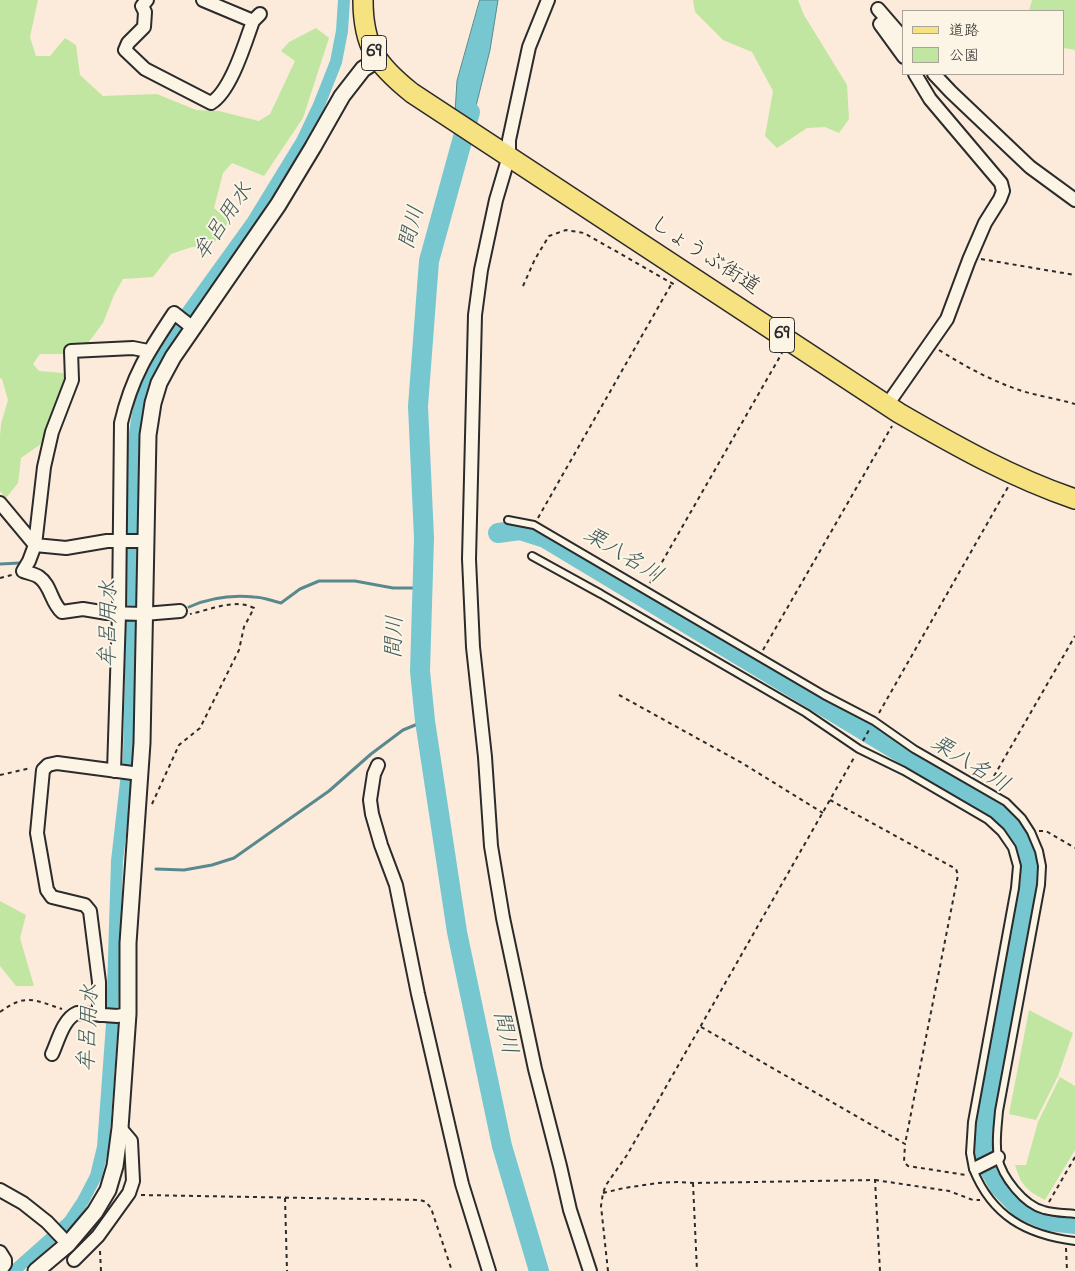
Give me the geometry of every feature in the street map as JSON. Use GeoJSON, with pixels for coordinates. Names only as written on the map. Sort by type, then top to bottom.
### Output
{"type":"FeatureCollection","features":[{"type":"Feature","properties":{"kind":"main road","name":"しょうぶ街道"},"geometry":{"type":"LineString","coordinates":[[363,0],[363,18],[368,40],[377,60],[386,71],[412,92],[893,409],[982,460],[1075,499]]}},
{"type":"Feature","properties":{"kind":"street"},"geometry":{"type":"LineString","coordinates":[[147,0],[142,6],[145,12],[144,27],[128,43],[125,50],[145,69],[211,103],[217,100],[232,77],[257,17],[203,0]]}},
{"type":"Feature","properties":{"kind":"street"},"geometry":{"type":"LineString","coordinates":[[548,0],[529,47],[481,270],[475,315],[469,559],[472,647],[485,757],[491,846],[503,918],[535,1069],[570,1210],[590,1271]]}},
{"type":"Feature","properties":{"kind":"street"},"geometry":{"type":"LineString","coordinates":[[902,37],[882,14],[880,24],[902,54]]}},
{"type":"Feature","properties":{"kind":"street"},"geometry":{"type":"LineString","coordinates":[[36,1271],[95,1212],[108,1190],[120,1128],[112,1015],[128,943],[137,812],[137,774],[142,743],[142,541],[148,435],[153,402],[159,383],[191,326],[278,205],[342,96],[364,69],[377,60]]}},
{"type":"Feature","properties":{"kind":"street"},"geometry":{"type":"LineString","coordinates":[[893,409],[929,345],[947,320],[985,222],[1003,191],[1001,183],[930,99],[916,75]]}},
{"type":"Feature","properties":{"kind":"street"},"geometry":{"type":"LineString","coordinates":[[935,75],[1030,167],[1075,200]]}},
{"type":"Feature","properties":{"kind":"street"},"geometry":{"type":"LineString","coordinates":[[116,771],[121,614],[120,423],[132,383],[148,351],[174,313],[191,326]]}},
{"type":"Feature","properties":{"kind":"street"},"geometry":{"type":"LineString","coordinates":[[148,351],[133,348],[71,351],[72,380],[50,441],[44,467],[35,545],[23,571],[39,577],[45,584],[56,607],[62,612],[83,609],[107,614],[180,611]]}},
{"type":"Feature","properties":{"kind":"street"},"geometry":{"type":"LineString","coordinates":[[0,503],[35,545],[66,548],[107,541],[142,541]]}},
{"type":"Feature","properties":{"kind":"street"},"geometry":{"type":"LineString","coordinates":[[112,1015],[99,982],[90,911],[85,905],[52,897],[47,890],[37,833],[42,770],[48,765],[57,763],[137,774]]}},
{"type":"Feature","properties":{"kind":"street"},"geometry":{"type":"LineString","coordinates":[[378,765],[374,774],[370,800],[372,814],[396,885],[418,994],[462,1184],[489,1271]]}},
{"type":"Feature","properties":{"kind":"street"},"geometry":{"type":"LineString","coordinates":[[52,1054],[67,1021],[73,1014],[112,1015]]}},
{"type":"Feature","properties":{"kind":"street"},"geometry":{"type":"LineString","coordinates":[[74,1260],[98,1236],[129,1193],[133,1181],[131,1141],[120,1128]]}},
{"type":"Feature","properties":{"kind":"street"},"geometry":{"type":"LineString","coordinates":[[974,1170],[996,1158]]}},
{"type":"Feature","properties":{"kind":"street"},"geometry":{"type":"LineString","coordinates":[[0,1190],[23,1203],[50,1225],[65,1242]]}},
{"type":"Feature","properties":{"kind":"street"},"geometry":{"type":"LineString","coordinates":[[0,1252],[5,1260],[5,1264],[0,1271]]}},
{"type":"Feature","properties":{"kind":"lane"},"geometry":{"type":"LineString","coordinates":[[508,520],[534,525],[1006,802],[1022,818],[1031,832],[1039,851],[1042,866],[1041,886],[999,1111],[996,1158],[1019,1194],[1032,1205],[1044,1210],[1075,1214]]}},
{"type":"Feature","properties":{"kind":"lane"},"geometry":{"type":"LineString","coordinates":[[532,556],[586,585],[806,713],[860,747],[988,820],[1001,832],[1012,848],[1016,866],[1015,888],[972,1122],[970,1153],[974,1170],[987,1196],[997,1209],[1011,1220],[1030,1229],[1075,1241]]}},
{"type":"Feature","properties":{"kind":"path"},"geometry":{"type":"LineString","coordinates":[[523,286],[535,259],[549,236],[566,230],[584,233],[680,288]]}},
{"type":"Feature","properties":{"kind":"path"},"geometry":{"type":"LineString","coordinates":[[969,260],[978,258],[1075,275]]}},
{"type":"Feature","properties":{"kind":"path"},"geometry":{"type":"LineString","coordinates":[[534,525],[672,283]]}},
{"type":"Feature","properties":{"kind":"path"},"geometry":{"type":"LineString","coordinates":[[646,591],[790,340]]}},
{"type":"Feature","properties":{"kind":"path"},"geometry":{"type":"LineString","coordinates":[[929,345],[994,381],[1023,391],[1075,404]]}},
{"type":"Feature","properties":{"kind":"path"},"geometry":{"type":"LineString","coordinates":[[759,658],[893,409]]}},
{"type":"Feature","properties":{"kind":"path"},"geometry":{"type":"LineString","coordinates":[[608,1271],[601,1206],[606,1186],[627,1155],[701,1027],[1015,475]]}},
{"type":"Feature","properties":{"kind":"path"},"geometry":{"type":"LineString","coordinates":[[137,812],[148,812],[179,745],[200,728],[239,650],[244,627],[254,608],[239,604],[216,606],[203,611],[185,614],[180,611]]}},
{"type":"Feature","properties":{"kind":"path"},"geometry":{"type":"LineString","coordinates":[[986,790],[1075,636]]}},
{"type":"Feature","properties":{"kind":"path"},"geometry":{"type":"LineString","coordinates":[[619,695],[742,763],[823,813]]}},
{"type":"Feature","properties":{"kind":"path"},"geometry":{"type":"LineString","coordinates":[[0,775],[19,772],[39,765],[48,765]]}},
{"type":"Feature","properties":{"kind":"path"},"geometry":{"type":"LineString","coordinates":[[830,800],[956,870],[958,875],[905,1144],[904,1162],[908,1166],[966,1176],[974,1170]]}},
{"type":"Feature","properties":{"kind":"path"},"geometry":{"type":"LineString","coordinates":[[1031,832],[1046,831],[1075,848]]}},
{"type":"Feature","properties":{"kind":"path"},"geometry":{"type":"LineString","coordinates":[[0,1012],[21,1000],[32,1000],[73,1014]]}},
{"type":"Feature","properties":{"kind":"path"},"geometry":{"type":"LineString","coordinates":[[701,1027],[905,1144]]}},
{"type":"Feature","properties":{"kind":"path"},"geometry":{"type":"LineString","coordinates":[[1044,1210],[1075,1158]]}},
{"type":"Feature","properties":{"kind":"path"},"geometry":{"type":"LineString","coordinates":[[603,1193],[624,1188],[677,1182],[875,1180],[949,1191],[973,1200],[980,1200],[987,1196]]}},
{"type":"Feature","properties":{"kind":"path"},"geometry":{"type":"LineString","coordinates":[[875,1180],[880,1271]]}},
{"type":"Feature","properties":{"kind":"path"},"geometry":{"type":"LineString","coordinates":[[693,1183],[697,1271]]}},
{"type":"Feature","properties":{"kind":"path"},"geometry":{"type":"LineString","coordinates":[[129,1193],[137,1195],[420,1200],[426,1202],[431,1208],[452,1271]]}},
{"type":"Feature","properties":{"kind":"path"},"geometry":{"type":"LineString","coordinates":[[285,1198],[287,1271]]}},
{"type":"Feature","properties":{"kind":"path"},"geometry":{"type":"LineString","coordinates":[[98,1236],[100,1241],[101,1271]]}},
{"type":"Feature","properties":{"kind":"path"},"geometry":{"type":"LineString","coordinates":[[1066,1240],[1067,1271]]}},
{"type":"Feature","properties":{"kind":"green space"},"geometry":{"type":"Polygon","coordinates":[[[0,0],[38,0],[30,37],[36,56],[50,56],[65,38],[76,45],[80,75],[103,96],[157,94],[196,110],[219,111],[259,121],[270,114],[295,61],[281,51],[289,42],[316,28],[329,38],[303,118],[264,176],[232,163],[223,173],[214,208],[229,221],[212,246],[192,247],[171,254],[153,277],[123,279],[114,295],[103,323],[85,347],[65,354],[40,354],[33,364],[39,371],[63,373],[68,383],[41,444],[21,458],[18,483],[6,498],[0,491],[1,424],[8,400],[2,379],[0,378],[0,0]]]}},
{"type":"Feature","properties":{"kind":"green space"},"geometry":{"type":"Polygon","coordinates":[[[693,0],[798,0],[804,15],[847,85],[849,119],[839,133],[825,127],[807,128],[777,148],[765,136],[773,91],[752,52],[723,40],[695,12],[693,0]]]}},
{"type":"Feature","properties":{"kind":"green space"},"geometry":{"type":"Polygon","coordinates":[[[1032,0],[1075,0],[1075,50],[1065,48],[1065,10],[1029,10],[1032,0]]]}},
{"type":"Feature","properties":{"kind":"green space"},"geometry":{"type":"Polygon","coordinates":[[[0,901],[26,915],[20,938],[34,986],[16,986],[0,966],[0,901]]]}},
{"type":"Feature","properties":{"kind":"green space"},"geometry":{"type":"Polygon","coordinates":[[[1029,1010],[1073,1033],[1058,1076],[1036,1120],[1009,1114],[1029,1010]]]}},
{"type":"Feature","properties":{"kind":"green space"},"geometry":{"type":"Polygon","coordinates":[[[1060,1077],[1075,1086],[1075,1150],[1045,1200],[1025,1186],[1015,1165],[1026,1165],[1038,1122],[1060,1077]]]}},
{"type":"Feature","properties":{"kind":"water"},"geometry":{"type":"Polygon","coordinates":[[[480,0],[498,0],[490,50],[472,122],[455,113],[457,81],[480,0]]]}},
{"type":"Feature","properties":{"kind":"waterway","name":"牟呂用水"},"geometry":{"type":"LineString","coordinates":[[14,1271],[69,1222],[96,1176],[103,1147],[112,1024],[117,861],[129,756],[133,445],[143,390],[170,336],[253,221],[302,141],[336,62],[342,31],[344,0]]}},
{"type":"Feature","properties":{"kind":"waterway","name":"間川"},"geometry":{"type":"LineString","coordinates":[[470,112],[429,261],[418,406],[424,538],[420,671],[425,721],[457,932],[502,1146],[539,1271]]}},
{"type":"Feature","properties":{"kind":"waterway","name":"栗八名川"},"geometry":{"type":"LineString","coordinates":[[498,533],[520,530],[545,538],[981,801],[1011,825],[1026,852],[1031,879],[982,1143],[989,1168],[999,1186],[1021,1209],[1049,1221],[1075,1224]]}},
{"type":"Feature","properties":{"kind":"waterway"},"geometry":{"type":"LineString","coordinates":[[0,564],[20,563]]}},
{"type":"Feature","properties":{"kind":"waterway"},"geometry":{"type":"LineString","coordinates":[[189,607],[213,599],[238,596],[261,598],[281,603],[300,589],[319,581],[355,581],[393,588],[423,588]]}},
{"type":"Feature","properties":{"kind":"waterway"},"geometry":{"type":"LineString","coordinates":[[156,869],[184,870],[212,865],[234,858],[329,791],[371,754],[403,730],[425,721]]}}]}
